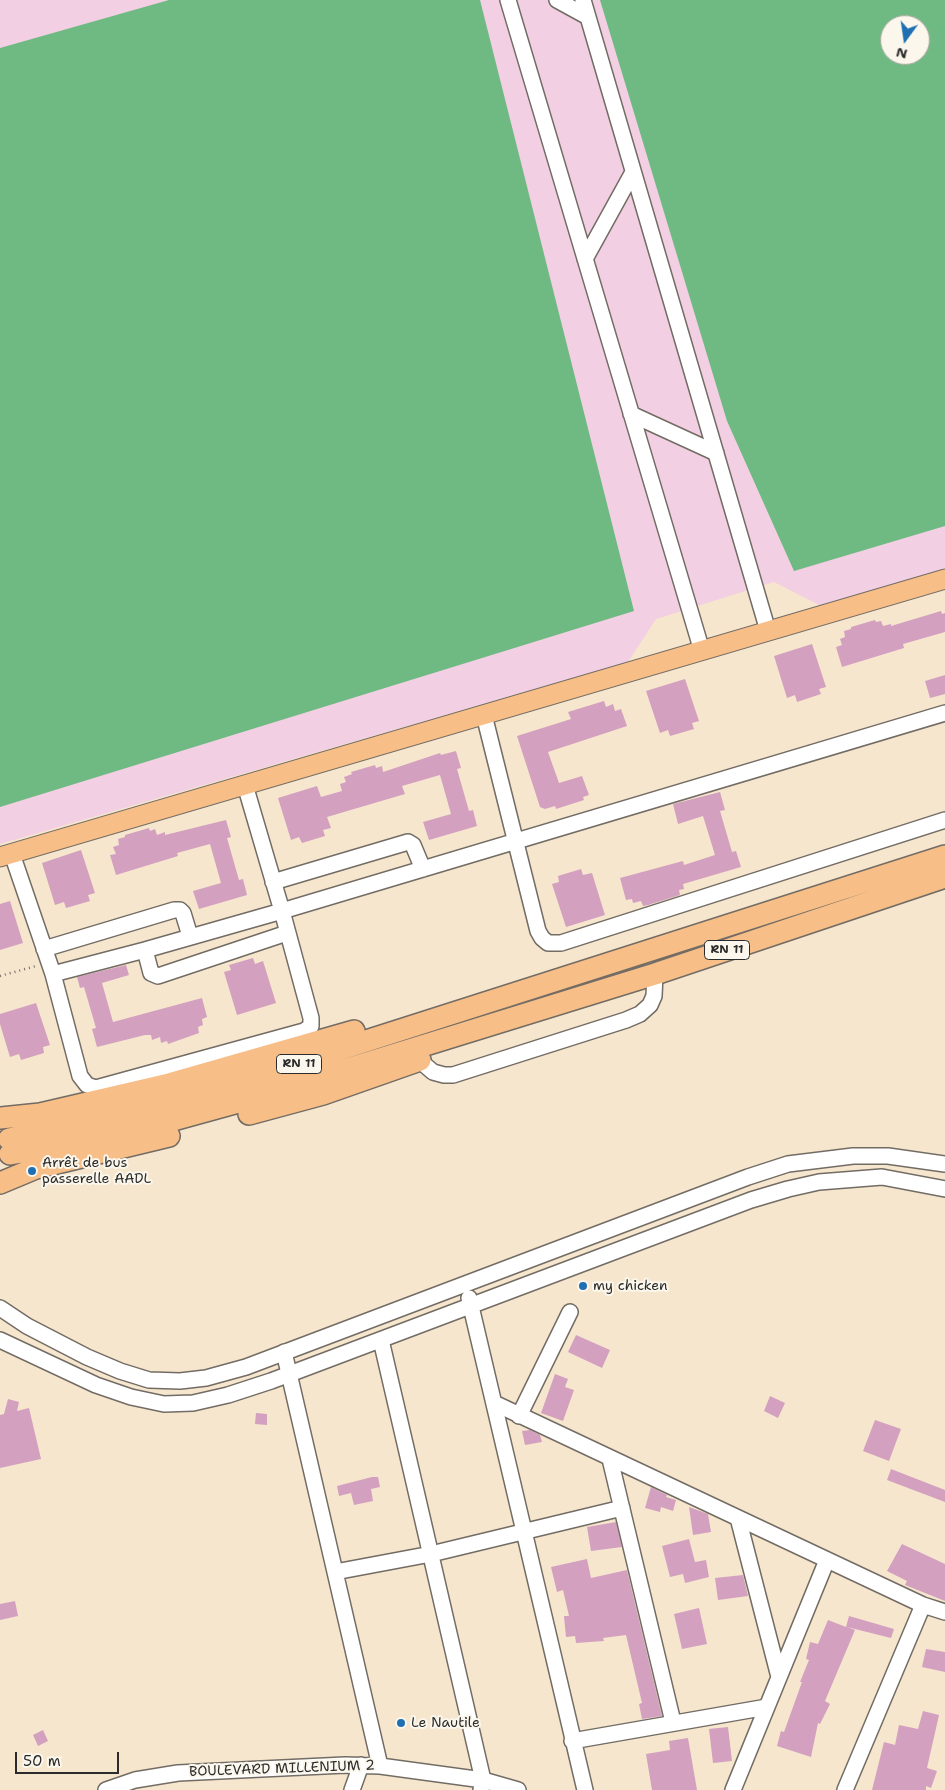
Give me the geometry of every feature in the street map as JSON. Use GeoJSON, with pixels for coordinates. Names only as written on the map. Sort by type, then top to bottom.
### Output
{"type":"FeatureCollection","features":[{"type":"Feature","properties":{"kind":"highway","name":"RN 11"},"geometry":{"type":"LineString","coordinates":[[945,856],[584,970],[311,1060],[191,1097],[10,1146],[81,1142],[200,1114],[655,974],[945,878]]}},
{"type":"Feature","properties":{"kind":"highway"},"geometry":{"type":"LineString","coordinates":[[0,1118],[40,1114],[165,1086],[523,979],[584,970]]}},
{"type":"Feature","properties":{"kind":"highway"},"geometry":{"type":"LineString","coordinates":[[0,1184],[16,1175],[45,1165],[133,1146],[323,1094],[419,1060],[471,1039],[508,1018]]}},
{"type":"Feature","properties":{"kind":"main road"},"geometry":{"type":"LineString","coordinates":[[6,855],[945,579]]}},
{"type":"Feature","properties":{"kind":"street"},"geometry":{"type":"LineString","coordinates":[[508,0],[702,651]]}},
{"type":"Feature","properties":{"kind":"street"},"geometry":{"type":"LineString","coordinates":[[557,0],[588,17]]}},
{"type":"Feature","properties":{"kind":"street"},"geometry":{"type":"LineString","coordinates":[[583,0],[768,632]]}},
{"type":"Feature","properties":{"kind":"street"},"geometry":{"type":"LineString","coordinates":[[585,259],[633,172]]}},
{"type":"Feature","properties":{"kind":"street"},"geometry":{"type":"LineString","coordinates":[[631,414],[716,454]]}},
{"type":"Feature","properties":{"kind":"street"},"geometry":{"type":"LineString","coordinates":[[49,961],[145,950],[282,911],[945,713]]}},
{"type":"Feature","properties":{"kind":"street"},"geometry":{"type":"LineString","coordinates":[[484,715],[538,931],[545,941],[557,944],[945,820]]}},
{"type":"Feature","properties":{"kind":"street"},"geometry":{"type":"LineString","coordinates":[[6,855],[49,961],[80,1076],[87,1086],[96,1088],[304,1030],[311,1026],[311,1018],[245,785]]}},
{"type":"Feature","properties":{"kind":"street"},"geometry":{"type":"LineString","coordinates":[[274,882],[408,842],[413,845],[423,869]]}},
{"type":"Feature","properties":{"kind":"street"},"geometry":{"type":"LineString","coordinates":[[49,961],[174,910],[180,910],[183,914],[190,936]]}},
{"type":"Feature","properties":{"kind":"street"},"geometry":{"type":"LineString","coordinates":[[145,950],[151,973],[158,976],[287,933]]}},
{"type":"Feature","properties":{"kind":"street"},"geometry":{"type":"LineString","coordinates":[[419,1060],[433,1072],[444,1076],[626,1020],[640,1014],[650,1005],[654,996],[655,974]]}},
{"type":"Feature","properties":{"kind":"street"},"geometry":{"type":"LineString","coordinates":[[0,1308],[27,1326],[87,1358],[149,1380],[180,1381],[206,1378],[246,1367],[748,1177],[788,1164],[853,1156],[888,1156],[945,1164]]}},
{"type":"Feature","properties":{"kind":"street"},"geometry":{"type":"LineString","coordinates":[[0,1340],[96,1385],[131,1397],[164,1404],[193,1403],[228,1396],[291,1374],[750,1200],[788,1189],[819,1182],[882,1178],[945,1189]]}},
{"type":"Feature","properties":{"kind":"street"},"geometry":{"type":"LineString","coordinates":[[464,1284],[471,1306],[585,1790]]}},
{"type":"Feature","properties":{"kind":"street"},"geometry":{"type":"LineString","coordinates":[[519,1416],[570,1312]]}},
{"type":"Feature","properties":{"kind":"street"},"geometry":{"type":"LineString","coordinates":[[381,1340],[482,1785]]}},
{"type":"Feature","properties":{"kind":"street"},"geometry":{"type":"LineString","coordinates":[[284,1352],[291,1374],[380,1766]]}},
{"type":"Feature","properties":{"kind":"street"},"geometry":{"type":"LineString","coordinates":[[494,1403],[923,1605],[945,1612]]}},
{"type":"Feature","properties":{"kind":"street"},"geometry":{"type":"LineString","coordinates":[[610,1459],[673,1722]]}},
{"type":"Feature","properties":{"kind":"street"},"geometry":{"type":"LineString","coordinates":[[335,1572],[431,1554],[622,1508]]}},
{"type":"Feature","properties":{"kind":"street"},"geometry":{"type":"LineString","coordinates":[[738,1518],[779,1677]]}},
{"type":"Feature","properties":{"kind":"street"},"geometry":{"type":"LineString","coordinates":[[733,1790],[827,1560]]}},
{"type":"Feature","properties":{"kind":"street"},"geometry":{"type":"LineString","coordinates":[[845,1790],[923,1605]]}},
{"type":"Feature","properties":{"kind":"street"},"geometry":{"type":"LineString","coordinates":[[572,1741],[767,1707]]}},
{"type":"Feature","properties":{"kind":"street"},"geometry":{"type":"LineString","coordinates":[[352,1790],[362,1765]]}},
{"type":"Feature","properties":{"kind":"street","name":"BOULEVARD MILLENIUM 2"},"geometry":{"type":"LineString","coordinates":[[106,1790],[178,1773],[362,1765],[380,1766],[518,1790]]}},
{"type":"Feature","properties":{"kind":"path"},"geometry":{"type":"LineString","coordinates":[[0,976],[49,961]]}},
{"type":"Feature","properties":{"kind":"shaded area"},"geometry":{"type":"Polygon","coordinates":[[[0,0],[945,0],[945,570],[821,606],[774,582],[656,619],[628,662],[0,844],[0,0]]]}},
{"type":"Feature","properties":{"kind":"green space"},"geometry":{"type":"Polygon","coordinates":[[[169,0],[480,0],[634,611],[0,807],[0,48],[169,0]]]}},
{"type":"Feature","properties":{"kind":"green space"},"geometry":{"type":"Polygon","coordinates":[[[600,0],[945,0],[945,526],[794,571],[727,421],[600,0]]]}},
{"type":"Feature","properties":{"kind":"building"},"geometry":{"type":"Polygon","coordinates":[[[941,611],[942,614],[945,613],[945,632],[903,644],[904,648],[842,667],[836,647],[842,645],[840,639],[845,637],[844,631],[851,629],[851,627],[875,620],[876,622],[881,621],[883,626],[891,624],[891,626],[941,611]]]}},
{"type":"Feature","properties":{"kind":"building"},"geometry":{"type":"Polygon","coordinates":[[[812,644],[826,687],[819,689],[821,694],[797,702],[795,695],[787,698],[774,656],[812,644]]]}},
{"type":"Feature","properties":{"kind":"building"},"geometry":{"type":"Polygon","coordinates":[[[945,675],[945,694],[930,698],[925,681],[945,675]]]}},
{"type":"Feature","properties":{"kind":"building"},"geometry":{"type":"Polygon","coordinates":[[[685,679],[699,721],[692,723],[694,729],[670,736],[668,730],[660,733],[646,691],[685,679]]]}},
{"type":"Feature","properties":{"kind":"building"},"geometry":{"type":"Polygon","coordinates":[[[604,701],[606,707],[613,704],[615,711],[621,709],[627,726],[548,752],[559,783],[582,776],[589,795],[583,797],[584,800],[556,809],[555,806],[545,809],[540,807],[517,736],[571,719],[568,712],[604,701]]]}},
{"type":"Feature","properties":{"kind":"building"},"geometry":{"type":"Polygon","coordinates":[[[456,751],[461,768],[457,769],[469,811],[473,810],[477,826],[429,840],[423,822],[451,814],[440,775],[402,786],[405,794],[327,817],[331,828],[323,830],[325,836],[302,843],[299,837],[291,840],[278,798],[317,786],[321,797],[342,791],[340,784],[346,782],[344,777],[352,774],[351,772],[375,765],[376,768],[382,766],[383,772],[440,753],[441,755],[456,751]]]}},
{"type":"Feature","properties":{"kind":"building"},"geometry":{"type":"Polygon","coordinates":[[[720,792],[725,810],[720,811],[732,852],[736,851],[741,867],[683,884],[684,889],[679,890],[680,895],[648,905],[643,906],[641,901],[633,903],[632,899],[626,900],[620,878],[683,861],[684,865],[715,855],[703,816],[678,824],[673,804],[720,792]]]}},
{"type":"Feature","properties":{"kind":"building"},"geometry":{"type":"Polygon","coordinates":[[[226,820],[231,837],[227,838],[239,880],[243,879],[247,895],[199,909],[193,891],[221,883],[210,844],[177,853],[178,856],[116,875],[110,855],[116,854],[113,847],[119,845],[118,839],[125,837],[125,835],[149,828],[150,831],[155,829],[157,835],[165,832],[165,835],[226,820]]]}},
{"type":"Feature","properties":{"kind":"building"},"geometry":{"type":"Polygon","coordinates":[[[81,850],[95,893],[88,895],[90,901],[66,908],[64,902],[55,905],[42,863],[81,850]]]}},
{"type":"Feature","properties":{"kind":"building"},"geometry":{"type":"Polygon","coordinates":[[[581,869],[583,875],[592,873],[605,915],[566,927],[552,884],[559,882],[558,876],[581,869]]]}},
{"type":"Feature","properties":{"kind":"building"},"geometry":{"type":"Polygon","coordinates":[[[10,901],[23,943],[0,950],[0,904],[10,901]]]}},
{"type":"Feature","properties":{"kind":"building"},"geometry":{"type":"Polygon","coordinates":[[[253,958],[255,964],[263,961],[276,1003],[237,1015],[224,972],[231,970],[229,965],[253,958]]]}},
{"type":"Feature","properties":{"kind":"building"},"geometry":{"type":"Polygon","coordinates":[[[126,965],[129,975],[102,983],[113,1022],[202,998],[207,1017],[202,1019],[203,1025],[198,1027],[199,1033],[168,1044],[167,1041],[161,1043],[160,1037],[152,1040],[151,1035],[145,1035],[97,1047],[92,1029],[96,1028],[84,987],[80,988],[77,977],[126,965]]]}},
{"type":"Feature","properties":{"kind":"building"},"geometry":{"type":"Polygon","coordinates":[[[36,1003],[50,1045],[43,1047],[44,1053],[21,1060],[19,1054],[10,1057],[0,1024],[0,1014],[36,1003]]]}},
{"type":"Feature","properties":{"kind":"building"},"geometry":{"type":"Polygon","coordinates":[[[576,1335],[610,1350],[602,1368],[568,1352],[576,1335]]]}},
{"type":"Feature","properties":{"kind":"building"},"geometry":{"type":"Polygon","coordinates":[[[555,1374],[568,1379],[565,1387],[574,1390],[563,1421],[541,1413],[555,1374]]]}},
{"type":"Feature","properties":{"kind":"building"},"geometry":{"type":"Polygon","coordinates":[[[770,1396],[785,1403],[778,1418],[764,1411],[770,1396]]]}},
{"type":"Feature","properties":{"kind":"building"},"geometry":{"type":"Polygon","coordinates":[[[8,1399],[19,1402],[17,1411],[29,1408],[41,1459],[0,1468],[0,1415],[4,1414],[8,1399]]]}},
{"type":"Feature","properties":{"kind":"building"},"geometry":{"type":"Polygon","coordinates":[[[256,1413],[267,1414],[267,1425],[255,1424],[256,1413]]]}},
{"type":"Feature","properties":{"kind":"building"},"geometry":{"type":"Polygon","coordinates":[[[875,1420],[901,1429],[889,1461],[863,1451],[875,1420]]]}},
{"type":"Feature","properties":{"kind":"building"},"geometry":{"type":"Polygon","coordinates":[[[530,1430],[540,1435],[542,1442],[525,1445],[522,1431],[530,1430]]]}},
{"type":"Feature","properties":{"kind":"building"},"geometry":{"type":"Polygon","coordinates":[[[891,1469],[945,1490],[945,1502],[887,1480],[891,1469]]]}},
{"type":"Feature","properties":{"kind":"building"},"geometry":{"type":"Polygon","coordinates":[[[378,1477],[380,1487],[371,1489],[373,1501],[354,1505],[351,1493],[339,1496],[337,1486],[378,1477]]]}},
{"type":"Feature","properties":{"kind":"building"},"geometry":{"type":"Polygon","coordinates":[[[651,1487],[667,1495],[666,1497],[676,1500],[673,1511],[661,1507],[660,1512],[645,1508],[651,1487]]]}},
{"type":"Feature","properties":{"kind":"building"},"geometry":{"type":"Polygon","coordinates":[[[689,1507],[708,1514],[711,1532],[693,1535],[689,1507]]]}},
{"type":"Feature","properties":{"kind":"building"},"geometry":{"type":"Polygon","coordinates":[[[616,1522],[622,1547],[591,1551],[587,1527],[616,1522]]]}},
{"type":"Feature","properties":{"kind":"building"},"geometry":{"type":"Polygon","coordinates":[[[689,1539],[695,1562],[706,1560],[709,1577],[685,1583],[683,1574],[670,1577],[662,1546],[689,1539]]]}},
{"type":"Feature","properties":{"kind":"building"},"geometry":{"type":"Polygon","coordinates":[[[902,1544],[945,1564],[945,1601],[905,1585],[907,1581],[887,1571],[902,1544]]]}},
{"type":"Feature","properties":{"kind":"building"},"geometry":{"type":"Polygon","coordinates":[[[587,1559],[591,1578],[627,1570],[662,1716],[642,1719],[639,1704],[642,1703],[626,1635],[603,1638],[604,1641],[576,1643],[575,1636],[566,1637],[564,1616],[569,1616],[563,1590],[557,1592],[551,1567],[587,1559]]]}},
{"type":"Feature","properties":{"kind":"building"},"geometry":{"type":"Polygon","coordinates":[[[743,1575],[748,1596],[718,1600],[715,1578],[743,1575]]]}},
{"type":"Feature","properties":{"kind":"building"},"geometry":{"type":"Polygon","coordinates":[[[15,1601],[18,1616],[0,1620],[0,1604],[15,1601]]]}},
{"type":"Feature","properties":{"kind":"building"},"geometry":{"type":"Polygon","coordinates":[[[699,1608],[707,1644],[682,1649],[674,1614],[699,1608]]]}},
{"type":"Feature","properties":{"kind":"building"},"geometry":{"type":"Polygon","coordinates":[[[849,1616],[894,1629],[891,1638],[847,1627],[855,1630],[825,1701],[830,1704],[820,1724],[818,1723],[811,1757],[777,1746],[781,1731],[784,1732],[809,1660],[806,1659],[810,1642],[818,1644],[828,1620],[846,1627],[849,1616]]]}},
{"type":"Feature","properties":{"kind":"building"},"geometry":{"type":"Polygon","coordinates":[[[926,1649],[945,1652],[945,1672],[922,1667],[926,1649]]]}},
{"type":"Feature","properties":{"kind":"building"},"geometry":{"type":"Polygon","coordinates":[[[923,1711],[939,1715],[927,1768],[937,1771],[931,1788],[926,1786],[926,1790],[872,1790],[884,1742],[895,1745],[899,1725],[918,1729],[923,1711]]]}},
{"type":"Feature","properties":{"kind":"building"},"geometry":{"type":"Polygon","coordinates":[[[728,1727],[732,1761],[713,1763],[709,1729],[728,1727]]]}},
{"type":"Feature","properties":{"kind":"building"},"geometry":{"type":"Polygon","coordinates":[[[43,1730],[48,1741],[38,1746],[33,1735],[43,1730]]]}},
{"type":"Feature","properties":{"kind":"building"},"geometry":{"type":"Polygon","coordinates":[[[688,1738],[697,1790],[652,1790],[646,1754],[670,1750],[669,1741],[688,1738]]]}},
{"type":"Feature","properties":{"kind":"place","name":"Arrêt de bus passerelle AADL"},"geometry":{"type":"Point","coordinates":[32,1171]}},
{"type":"Feature","properties":{"kind":"place","name":"my chicken"},"geometry":{"type":"Point","coordinates":[583,1286]}},
{"type":"Feature","properties":{"kind":"place","name":"Le Nautile"},"geometry":{"type":"Point","coordinates":[401,1723]}}]}
